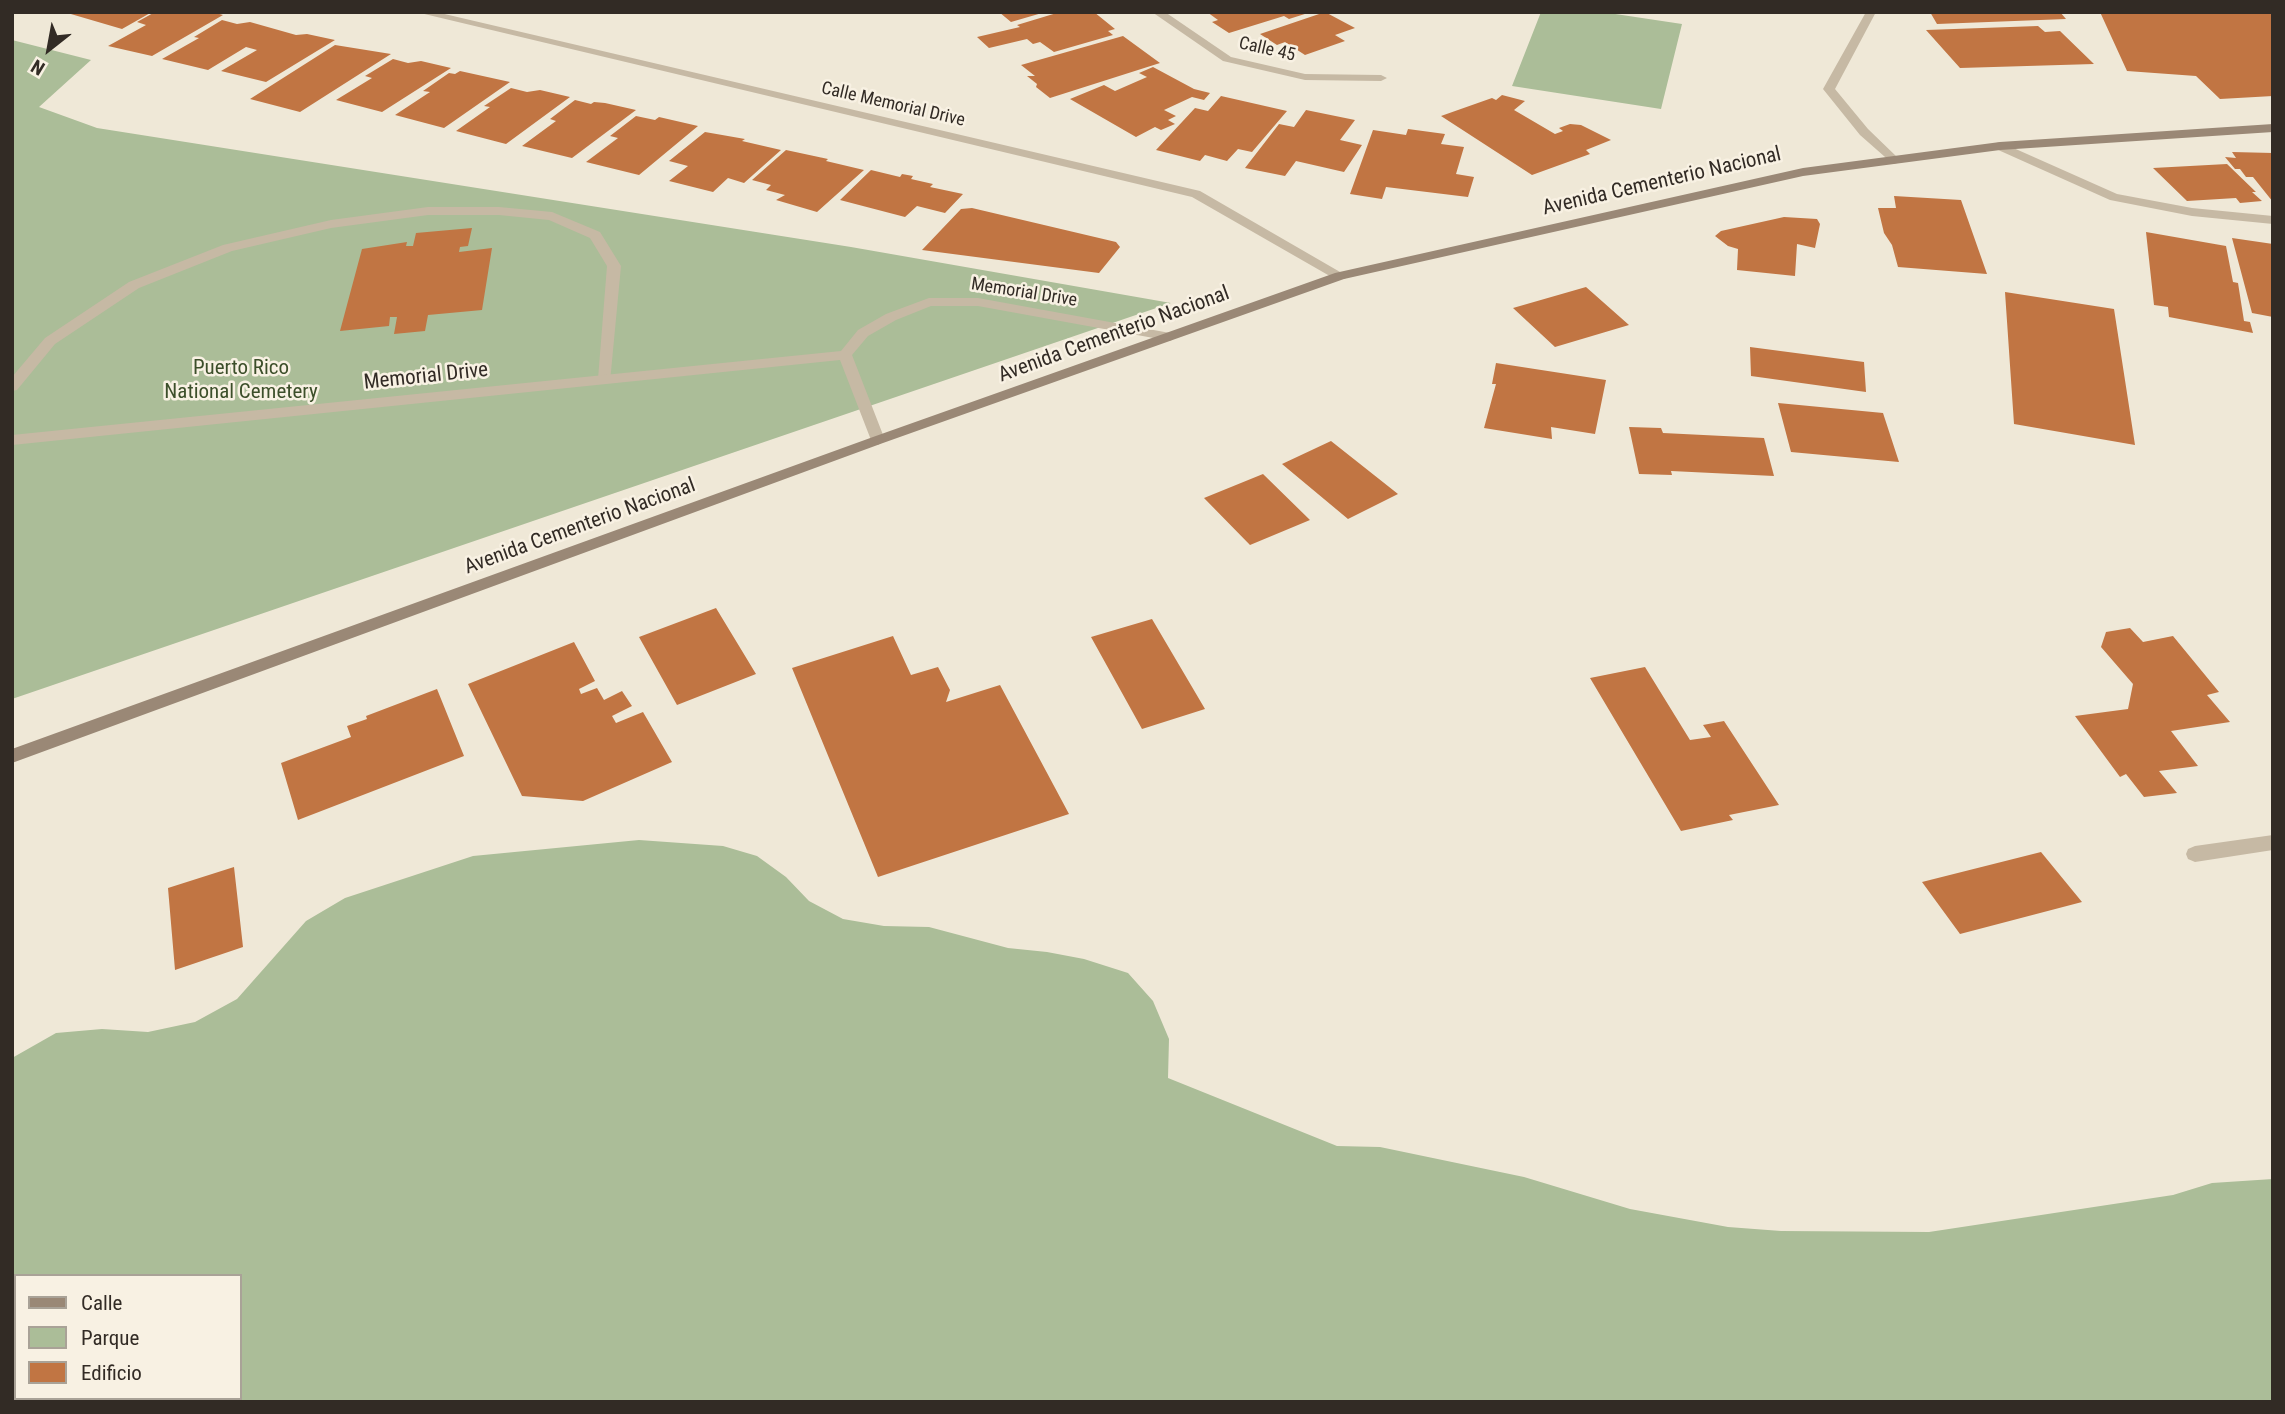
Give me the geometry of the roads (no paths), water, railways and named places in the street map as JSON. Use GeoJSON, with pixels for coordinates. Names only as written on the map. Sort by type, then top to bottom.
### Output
{"type":"FeatureCollection","features":[{"type":"Feature","properties":{"kind":"street","name":"Calle Memorial Drive"},"geometry":{"type":"LineString","coordinates":[[422,12],[1196,194],[1340,276]]}},
{"type":"Feature","properties":{"kind":"street","name":"Calle 45"},"geometry":{"type":"LineString","coordinates":[[1157,12],[1227,59],[1305,77],[1381,78]]}},
{"type":"Feature","properties":{"kind":"street"},"geometry":{"type":"LineString","coordinates":[[1871,12],[1829,89],[1864,132],[1893,160]]}},
{"type":"Feature","properties":{"kind":"street","name":"Avenida Cementerio Nacional"},"geometry":{"type":"LineString","coordinates":[[12,756],[878,440],[1340,276],[1803,172],[2000,146],[2273,128]]}},
{"type":"Feature","properties":{"kind":"street"},"geometry":{"type":"LineString","coordinates":[[2000,146],[2114,197],[2192,212],[2273,220]]}},
{"type":"Feature","properties":{"kind":"street"},"geometry":{"type":"LineString","coordinates":[[12,387],[51,341],[134,285],[228,248],[331,224],[428,211],[499,211],[552,216],[595,235],[614,266],[605,379]]}},
{"type":"Feature","properties":{"kind":"street","name":"Memorial Drive"},"geometry":{"type":"LineString","coordinates":[[12,440],[845,355],[863,334],[872,328],[891,317],[929,302],[978,302],[1170,337]]}},
{"type":"Feature","properties":{"kind":"street"},"geometry":{"type":"LineString","coordinates":[[845,355],[878,440]]}},
{"type":"Feature","properties":{"kind":"street"},"geometry":{"type":"LineString","coordinates":[[2195,854],[2273,842]]}},
{"type":"Feature","properties":{"kind":"park label","name":"Puerto Rico National Cemetery"},"geometry":{"type":"Point","coordinates":[241,381]}}]}
